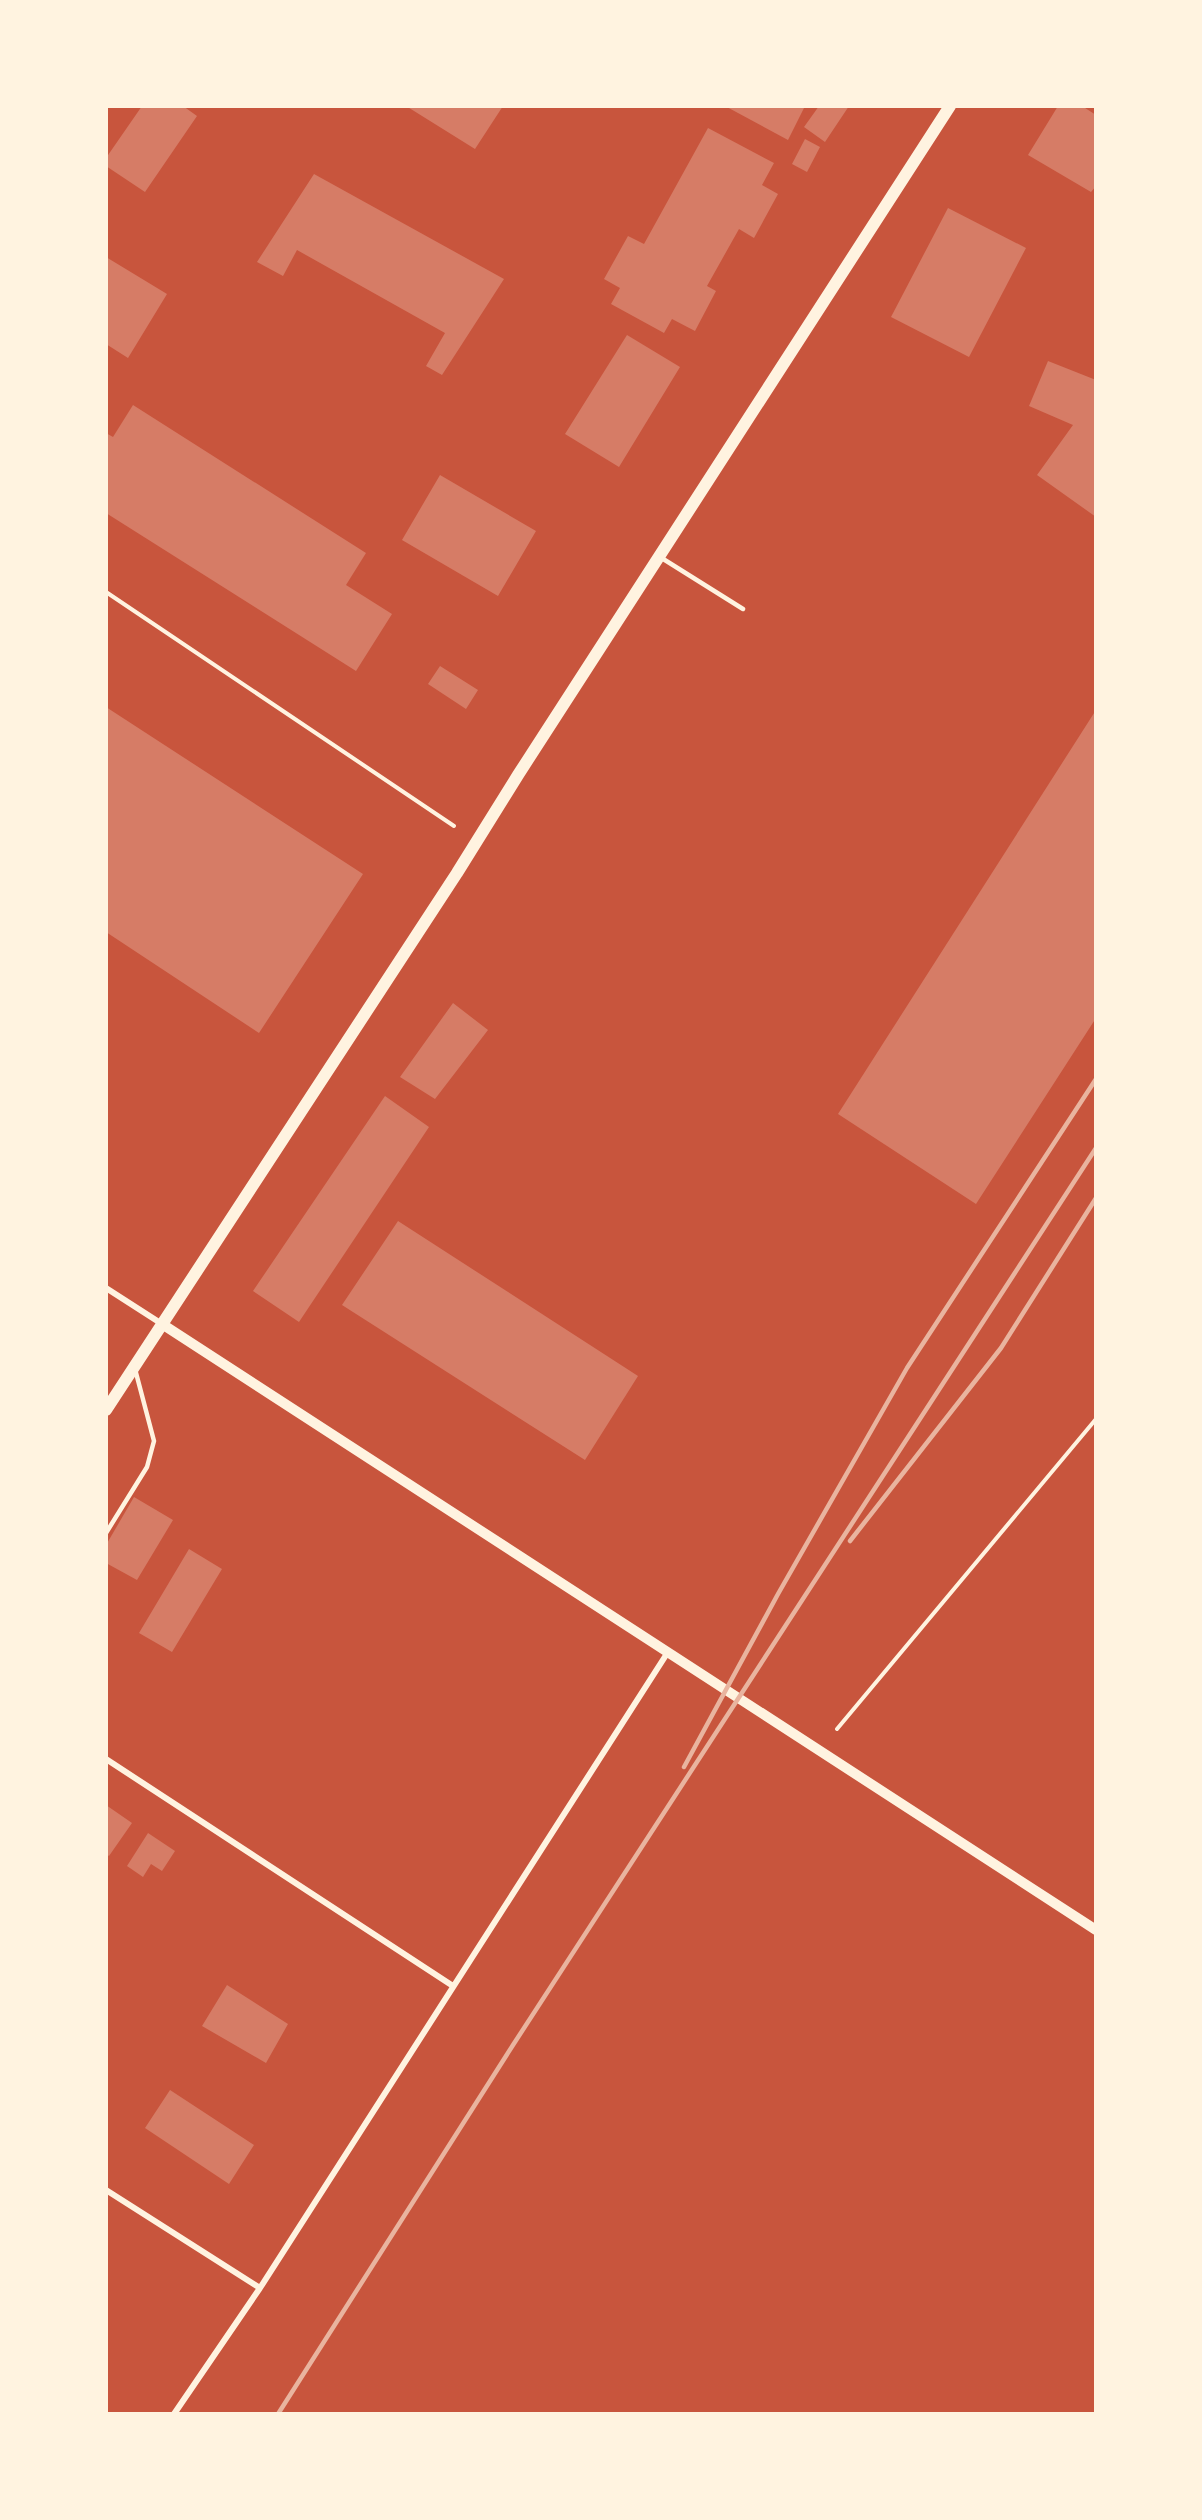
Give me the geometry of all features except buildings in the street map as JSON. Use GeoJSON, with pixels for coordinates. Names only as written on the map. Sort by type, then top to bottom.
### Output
{"type":"FeatureCollection","features":[{"type":"Feature","properties":{"kind":"main road"},"geometry":{"type":"LineString","coordinates":[[106,1410],[477,841],[950,106]]}},
{"type":"Feature","properties":{"kind":"street"},"geometry":{"type":"LineString","coordinates":[[106,1288],[1095,1930]]}},
{"type":"Feature","properties":{"kind":"street"},"geometry":{"type":"LineString","coordinates":[[174,2414],[260,2288],[668,1652]]}},
{"type":"Feature","properties":{"kind":"street"},"geometry":{"type":"LineString","coordinates":[[106,1759],[453,1986]]}},
{"type":"Feature","properties":{"kind":"street"},"geometry":{"type":"LineString","coordinates":[[106,2190],[260,2288]]}},
{"type":"Feature","properties":{"kind":"lane"},"geometry":{"type":"LineString","coordinates":[[660,557],[743,609]]}},
{"type":"Feature","properties":{"kind":"lane"},"geometry":{"type":"LineString","coordinates":[[106,1533],[147,1467],[154,1441],[134,1367]]}},
{"type":"Feature","properties":{"kind":"path"},"geometry":{"type":"LineString","coordinates":[[106,592],[477,841]]}},
{"type":"Feature","properties":{"kind":"path"},"geometry":{"type":"LineString","coordinates":[[819,1750],[1095,1419]]}},
{"type":"Feature","properties":{"kind":"railway"},"geometry":{"type":"LineString","coordinates":[[684,1767],[778,1594],[907,1368],[1096,1079]]}},
{"type":"Feature","properties":{"kind":"railway"},"geometry":{"type":"LineString","coordinates":[[278,2414],[513,2045],[1096,1148]]}},
{"type":"Feature","properties":{"kind":"railway"},"geometry":{"type":"LineString","coordinates":[[850,1541],[1001,1348],[1096,1198]]}}]}
